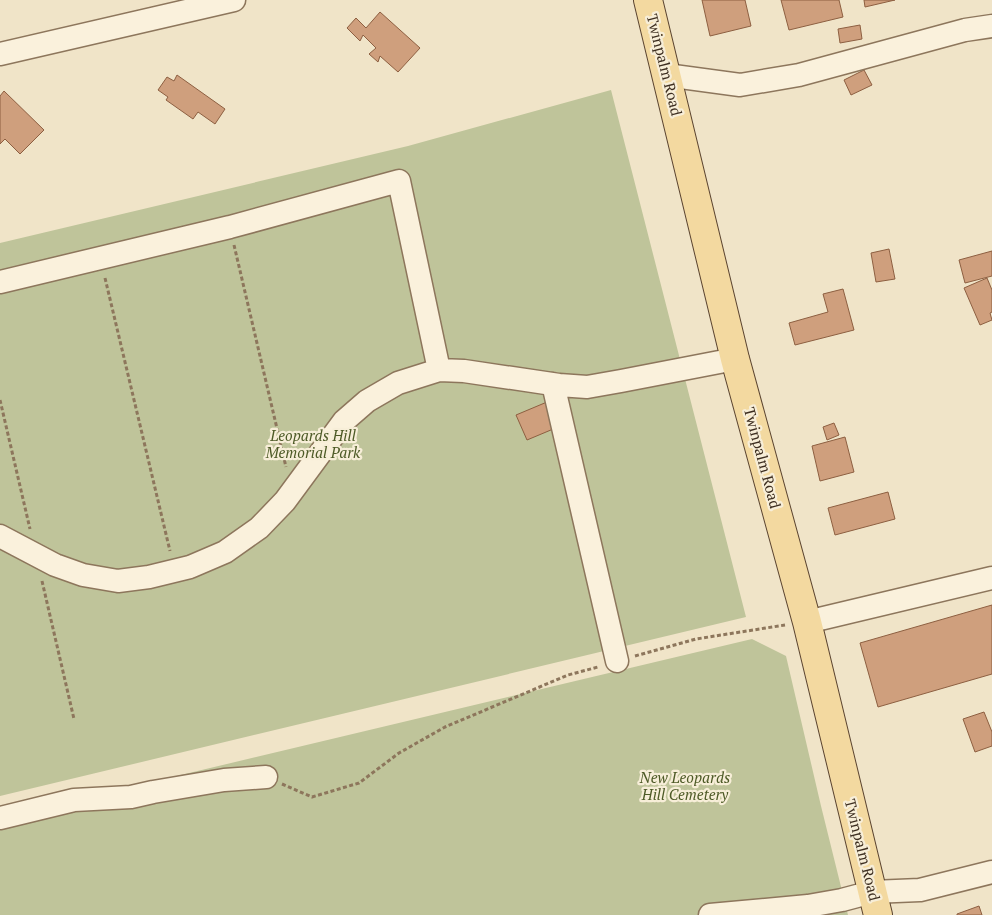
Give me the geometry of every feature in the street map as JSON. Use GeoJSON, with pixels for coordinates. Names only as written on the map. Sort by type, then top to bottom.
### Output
{"type":"FeatureCollection","features":[{"type":"Feature","properties":{"kind":"main road","name":"Twinpalm Road"},"geometry":{"type":"LineString","coordinates":[[648,0],[736,359],[807,622],[875,903]]}},
{"type":"Feature","properties":{"kind":"street"},"geometry":{"type":"LineString","coordinates":[[0,54],[234,0]]}},
{"type":"Feature","properties":{"kind":"street"},"geometry":{"type":"LineString","coordinates":[[666,74],[740,85],[799,75],[965,30],[992,26]]}},
{"type":"Feature","properties":{"kind":"street"},"geometry":{"type":"LineString","coordinates":[[0,282],[230,227],[400,181],[440,370]]}},
{"type":"Feature","properties":{"kind":"street"},"geometry":{"type":"LineString","coordinates":[[0,536],[55,564],[84,575],[118,581],[149,578],[190,567],[225,552],[259,528],[284,501],[344,422],[367,401],[398,383],[440,370],[464,371],[587,387],[736,359]]}},
{"type":"Feature","properties":{"kind":"street"},"geometry":{"type":"LineString","coordinates":[[554,384],[617,661]]}},
{"type":"Feature","properties":{"kind":"street"},"geometry":{"type":"LineString","coordinates":[[807,622],[992,578]]}},
{"type":"Feature","properties":{"kind":"street"},"geometry":{"type":"LineString","coordinates":[[0,818],[74,800],[131,797],[224,780],[266,777]]}},
{"type":"Feature","properties":{"kind":"street"},"geometry":{"type":"LineString","coordinates":[[710,915],[808,906],[842,900],[875,903],[992,872]]}},
{"type":"Feature","properties":{"kind":"path"},"geometry":{"type":"LineString","coordinates":[[230,227],[292,491]]}},
{"type":"Feature","properties":{"kind":"path"},"geometry":{"type":"LineString","coordinates":[[100,258],[175,571]]}},
{"type":"Feature","properties":{"kind":"path"},"geometry":{"type":"LineString","coordinates":[[266,777],[312,797],[359,783],[399,753],[444,727],[568,675],[696,639],[807,622]]}},
{"type":"Feature","properties":{"kind":"green space","name":"Leopards Hill Memorial Park"},"geometry":{"type":"Polygon","coordinates":[[[611,90],[746,617],[0,796],[0,243],[408,146],[611,90]]]}},
{"type":"Feature","properties":{"kind":"green space","name":"New Leopards Hill Cemetery"},"geometry":{"type":"Polygon","coordinates":[[[752,639],[786,656],[848,915],[0,915],[0,818],[752,639]]]}},
{"type":"Feature","properties":{"kind":"building"},"geometry":{"type":"Polygon","coordinates":[[[702,0],[745,0],[751,26],[710,36],[702,0]]]}},
{"type":"Feature","properties":{"kind":"building"},"geometry":{"type":"Polygon","coordinates":[[[781,0],[839,0],[843,17],[789,30],[781,0]]]}},
{"type":"Feature","properties":{"kind":"building"},"geometry":{"type":"Polygon","coordinates":[[[864,0],[895,0],[865,7],[864,0]]]}},
{"type":"Feature","properties":{"kind":"building"},"geometry":{"type":"Polygon","coordinates":[[[380,12],[420,48],[398,72],[380,56],[378,62],[369,54],[376,48],[363,35],[360,41],[347,28],[356,18],[366,28],[380,12]]]}},
{"type":"Feature","properties":{"kind":"building"},"geometry":{"type":"Polygon","coordinates":[[[860,25],[862,39],[840,43],[838,29],[860,25]]]}},
{"type":"Feature","properties":{"kind":"building"},"geometry":{"type":"Polygon","coordinates":[[[864,70],[872,85],[851,95],[844,80],[864,70]]]}},
{"type":"Feature","properties":{"kind":"building"},"geometry":{"type":"Polygon","coordinates":[[[177,75],[225,109],[215,124],[198,112],[193,119],[166,100],[168,97],[158,90],[167,77],[174,81],[177,75]]]}},
{"type":"Feature","properties":{"kind":"building"},"geometry":{"type":"Polygon","coordinates":[[[4,91],[44,130],[20,154],[5,139],[0,144],[0,96],[4,91]]]}},
{"type":"Feature","properties":{"kind":"building"},"geometry":{"type":"Polygon","coordinates":[[[889,249],[895,279],[876,282],[871,253],[889,249]]]}},
{"type":"Feature","properties":{"kind":"building"},"geometry":{"type":"Polygon","coordinates":[[[992,251],[992,276],[965,283],[959,260],[992,251]]]}},
{"type":"Feature","properties":{"kind":"building"},"geometry":{"type":"Polygon","coordinates":[[[987,278],[992,290],[992,312],[990,313],[992,320],[980,325],[964,288],[987,278]]]}},
{"type":"Feature","properties":{"kind":"building"},"geometry":{"type":"Polygon","coordinates":[[[843,289],[854,330],[795,345],[789,323],[828,312],[823,294],[843,289]]]}},
{"type":"Feature","properties":{"kind":"building"},"geometry":{"type":"Polygon","coordinates":[[[547,402],[558,427],[527,440],[516,415],[547,402]]]}},
{"type":"Feature","properties":{"kind":"building"},"geometry":{"type":"Polygon","coordinates":[[[834,423],[839,435],[827,440],[823,427],[834,423]]]}},
{"type":"Feature","properties":{"kind":"building"},"geometry":{"type":"Polygon","coordinates":[[[845,437],[854,472],[820,481],[812,446],[845,437]]]}},
{"type":"Feature","properties":{"kind":"building"},"geometry":{"type":"Polygon","coordinates":[[[888,492],[895,519],[835,535],[828,508],[888,492]]]}},
{"type":"Feature","properties":{"kind":"building"},"geometry":{"type":"Polygon","coordinates":[[[992,605],[992,674],[878,707],[860,643],[992,605]]]}},
{"type":"Feature","properties":{"kind":"building"},"geometry":{"type":"Polygon","coordinates":[[[984,712],[992,732],[992,746],[975,752],[963,719],[984,712]]]}},
{"type":"Feature","properties":{"kind":"building"},"geometry":{"type":"Polygon","coordinates":[[[979,906],[982,915],[957,915],[957,914],[979,906]]]}}]}
